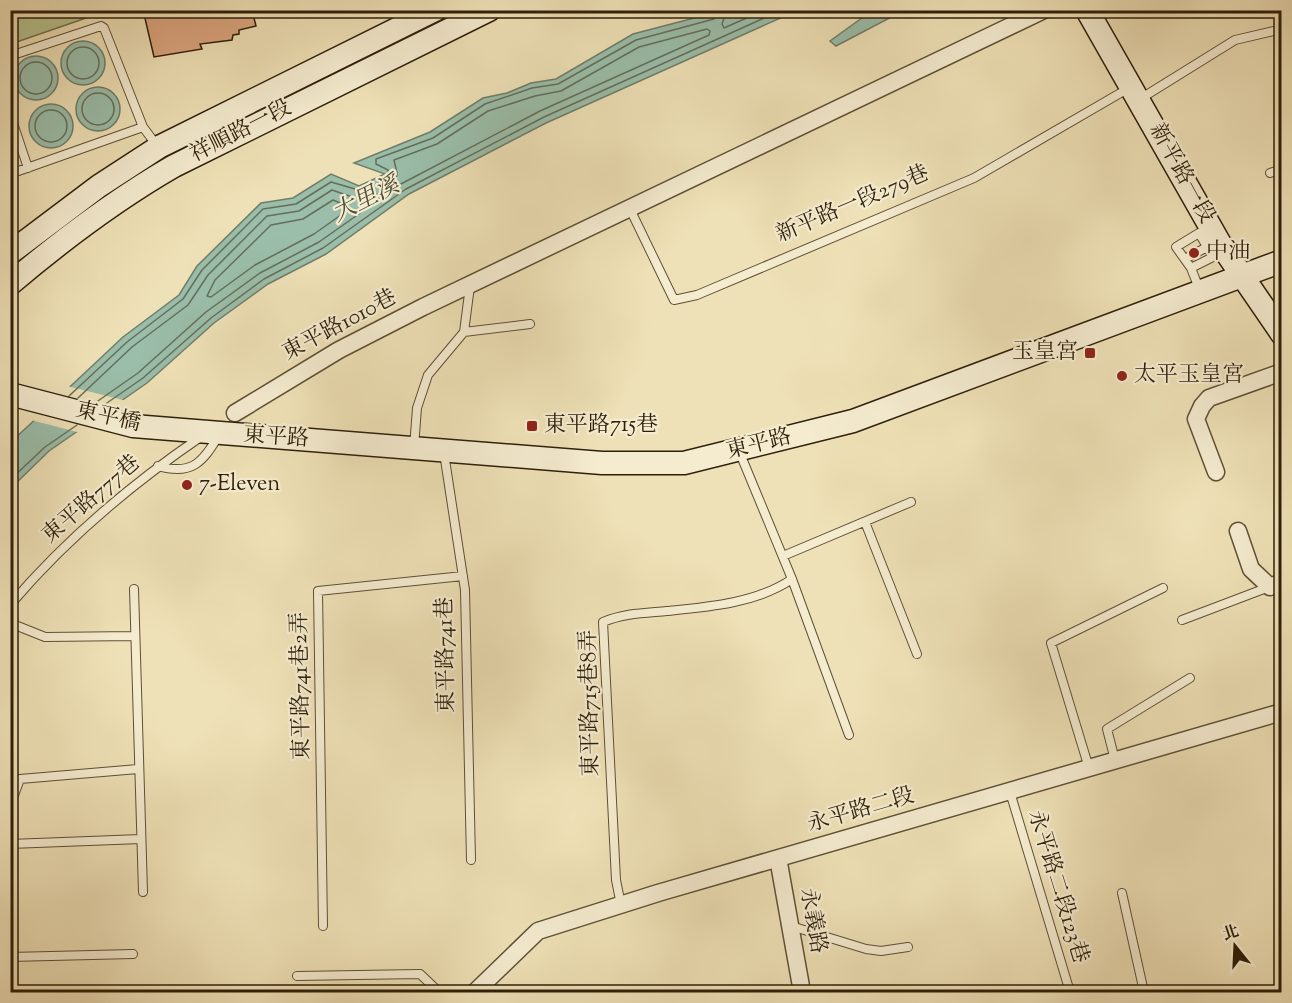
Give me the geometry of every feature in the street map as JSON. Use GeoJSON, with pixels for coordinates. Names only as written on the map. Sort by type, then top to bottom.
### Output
{"type":"FeatureCollection","features":[{"type":"Feature","properties":{"kind":"street","name":"祥順路一段"},"geometry":{"type":"LineString","coordinates":[[10,253],[99,186],[159,147],[435,10]]}},
{"type":"Feature","properties":{"kind":"street","name":"祥順路一段"},"geometry":{"type":"LineString","coordinates":[[10,284],[40,258],[147,181],[259,122],[489,10]]}},
{"type":"Feature","properties":{"kind":"street"},"geometry":{"type":"LineString","coordinates":[[630,209],[1044,10]]}},
{"type":"Feature","properties":{"kind":"street","name":"新平路一段"},"geometry":{"type":"LineString","coordinates":[[1087,10],[1219,242],[1281,334]]}},
{"type":"Feature","properties":{"kind":"street","name":"東平路1010巷"},"geometry":{"type":"LineString","coordinates":[[235,413],[339,350],[630,209]]}},
{"type":"Feature","properties":{"kind":"street","name":"東平路"},"geometry":{"type":"LineString","coordinates":[[214,433],[649,465],[684,463],[853,421],[1281,261]]}},
{"type":"Feature","properties":{"kind":"street"},"geometry":{"type":"LineString","coordinates":[[1216,472],[1196,419],[1202,406],[1209,398],[1281,372]]}},
{"type":"Feature","properties":{"kind":"street","name":"東平橋"},"geometry":{"type":"LineString","coordinates":[[10,394],[133,426],[214,433]]}},
{"type":"Feature","properties":{"kind":"street"},"geometry":{"type":"LineString","coordinates":[[1238,531],[1251,569],[1276,585]]}},
{"type":"Feature","properties":{"kind":"street","name":"永平路二段"},"geometry":{"type":"LineString","coordinates":[[476,993],[538,931],[778,858],[1281,712]]}},
{"type":"Feature","properties":{"kind":"street","name":"永義路"},"geometry":{"type":"LineString","coordinates":[[778,858],[802,993]]}},
{"type":"Feature","properties":{"kind":"lane"},"geometry":{"type":"LineString","coordinates":[[10,56],[101,26],[104,28],[143,127],[159,147]]}},
{"type":"Feature","properties":{"kind":"lane"},"geometry":{"type":"LineString","coordinates":[[1136,93],[1234,40],[1281,29]]}},
{"type":"Feature","properties":{"kind":"lane","name":"新平路一段279巷"},"geometry":{"type":"LineString","coordinates":[[630,209],[674,300],[697,296],[974,178],[1136,93]]}},
{"type":"Feature","properties":{"kind":"lane"},"geometry":{"type":"LineString","coordinates":[[10,114],[28,168]]}},
{"type":"Feature","properties":{"kind":"lane"},"geometry":{"type":"LineString","coordinates":[[10,174],[143,127]]}},
{"type":"Feature","properties":{"kind":"lane"},"geometry":{"type":"LineString","coordinates":[[1270,174],[1281,169]]}},
{"type":"Feature","properties":{"kind":"lane"},"geometry":{"type":"LineString","coordinates":[[1191,268],[1213,257],[1199,233],[1176,247],[1191,268],[1200,291]]}},
{"type":"Feature","properties":{"kind":"lane"},"geometry":{"type":"LineString","coordinates":[[1185,259],[1207,247]]}},
{"type":"Feature","properties":{"kind":"lane"},"geometry":{"type":"LineString","coordinates":[[414,447],[417,408],[428,375],[464,332],[470,285]]}},
{"type":"Feature","properties":{"kind":"lane"},"geometry":{"type":"LineString","coordinates":[[464,332],[530,324]]}},
{"type":"Feature","properties":{"kind":"lane"},"geometry":{"type":"LineString","coordinates":[[158,466],[175,471],[198,463],[207,456],[214,433]]}},
{"type":"Feature","properties":{"kind":"lane","name":"東平路777巷"},"geometry":{"type":"LineString","coordinates":[[10,605],[73,537],[158,466],[214,433]]}},
{"type":"Feature","properties":{"kind":"lane","name":"東平路741巷"},"geometry":{"type":"LineString","coordinates":[[444,450],[463,576],[471,860]]}},
{"type":"Feature","properties":{"kind":"lane"},"geometry":{"type":"LineString","coordinates":[[739,450],[792,579],[849,735]]}},
{"type":"Feature","properties":{"kind":"lane"},"geometry":{"type":"LineString","coordinates":[[783,556],[911,502]]}},
{"type":"Feature","properties":{"kind":"lane"},"geometry":{"type":"LineString","coordinates":[[865,522],[917,654]]}},
{"type":"Feature","properties":{"kind":"lane","name":"東平路741巷2弄"},"geometry":{"type":"LineString","coordinates":[[323,926],[318,591],[463,576]]}},
{"type":"Feature","properties":{"kind":"lane","name":"東平路715巷8弄"},"geometry":{"type":"LineString","coordinates":[[621,905],[616,880],[603,622],[618,615],[711,607],[776,590],[792,579]]}},
{"type":"Feature","properties":{"kind":"lane"},"geometry":{"type":"LineString","coordinates":[[1182,620],[1276,585]]}},
{"type":"Feature","properties":{"kind":"lane"},"geometry":{"type":"LineString","coordinates":[[1089,768],[1051,643],[1163,588]]}},
{"type":"Feature","properties":{"kind":"lane"},"geometry":{"type":"LineString","coordinates":[[134,589],[142,892]]}},
{"type":"Feature","properties":{"kind":"lane"},"geometry":{"type":"LineString","coordinates":[[10,623],[45,637],[134,636]]}},
{"type":"Feature","properties":{"kind":"lane"},"geometry":{"type":"LineString","coordinates":[[1115,760],[1107,729],[1190,678]]}},
{"type":"Feature","properties":{"kind":"lane"},"geometry":{"type":"LineString","coordinates":[[10,806],[20,779],[138,769]]}},
{"type":"Feature","properties":{"kind":"lane","name":"永平路二段123巷"},"geometry":{"type":"LineString","coordinates":[[1010,792],[1070,993]]}},
{"type":"Feature","properties":{"kind":"lane"},"geometry":{"type":"LineString","coordinates":[[10,844],[141,839]]}},
{"type":"Feature","properties":{"kind":"lane"},"geometry":{"type":"LineString","coordinates":[[1122,893],[1144,993]]}},
{"type":"Feature","properties":{"kind":"lane"},"geometry":{"type":"LineString","coordinates":[[790,926],[866,949],[881,951],[908,947]]}},
{"type":"Feature","properties":{"kind":"lane"},"geometry":{"type":"LineString","coordinates":[[10,957],[133,954]]}},
{"type":"Feature","properties":{"kind":"lane"},"geometry":{"type":"LineString","coordinates":[[297,976],[420,974],[439,993]]}},
{"type":"Feature","properties":{"kind":"shaded area"},"geometry":{"type":"Polygon","coordinates":[[[10,11],[119,11],[89,17],[11,44],[10,11]]]}},
{"type":"Feature","properties":{"kind":"water"},"geometry":{"type":"Polygon","coordinates":[[[873,10],[903,11],[836,46],[830,41],[873,10]]]}},
{"type":"Feature","properties":{"kind":"water","name":"大里溪"},"geometry":{"type":"Polygon","coordinates":[[[721,11],[796,11],[546,123],[409,194],[326,254],[268,284],[214,323],[147,383],[49,451],[11,488],[10,443],[123,337],[179,295],[197,266],[261,203],[293,198],[331,174],[359,186],[385,174],[354,163],[430,132],[483,98],[507,93],[531,83],[556,79],[633,34],[721,11]]]}},
{"type":"Feature","properties":{"kind":"water"},"geometry":{"type":"Polygon","coordinates":[[[83,41],[92,42],[99,47],[104,54],[104,72],[99,79],[92,84],[83,85],[74,84],[67,79],[62,72],[61,63],[62,54],[67,47],[74,42],[83,41]]]}},
{"type":"Feature","properties":{"kind":"water"},"geometry":{"type":"Polygon","coordinates":[[[36,56],[45,57],[52,62],[57,69],[57,87],[52,94],[45,99],[36,100],[27,99],[20,94],[15,87],[14,78],[15,69],[20,62],[27,57],[36,56]]]}},
{"type":"Feature","properties":{"kind":"water"},"geometry":{"type":"Polygon","coordinates":[[[98,87],[107,88],[114,93],[119,100],[119,118],[114,125],[107,130],[98,131],[89,130],[82,125],[77,118],[76,109],[77,100],[82,93],[89,88],[98,87]]]}},
{"type":"Feature","properties":{"kind":"water"},"geometry":{"type":"Polygon","coordinates":[[[51,104],[60,105],[67,110],[72,117],[72,135],[67,142],[60,147],[51,148],[42,147],[35,142],[30,135],[29,126],[30,117],[35,110],[42,105],[51,104]]]}},
{"type":"Feature","properties":{"kind":"pier"},"geometry":{"type":"Polygon","coordinates":[[[67,386],[127,401],[81,433],[31,420],[67,386]]]}},
{"type":"Feature","properties":{"kind":"building"},"geometry":{"type":"Polygon","coordinates":[[[151,10],[244,10],[254,18],[256,26],[239,30],[239,34],[233,35],[232,40],[200,44],[202,49],[154,57],[144,14],[151,10]]]}},
{"type":"Feature","properties":{"kind":"place","name":"中油"},"geometry":{"type":"Point","coordinates":[1194,253]}},
{"type":"Feature","properties":{"kind":"place","name":"玉皇宮"},"geometry":{"type":"Point","coordinates":[1090,353]}},
{"type":"Feature","properties":{"kind":"place","name":"太平玉皇宮"},"geometry":{"type":"Point","coordinates":[1122,376]}},
{"type":"Feature","properties":{"kind":"place","name":"東平路715巷"},"geometry":{"type":"Point","coordinates":[532,426]}},
{"type":"Feature","properties":{"kind":"place","name":"7-Eleven"},"geometry":{"type":"Point","coordinates":[187,485]}}]}
